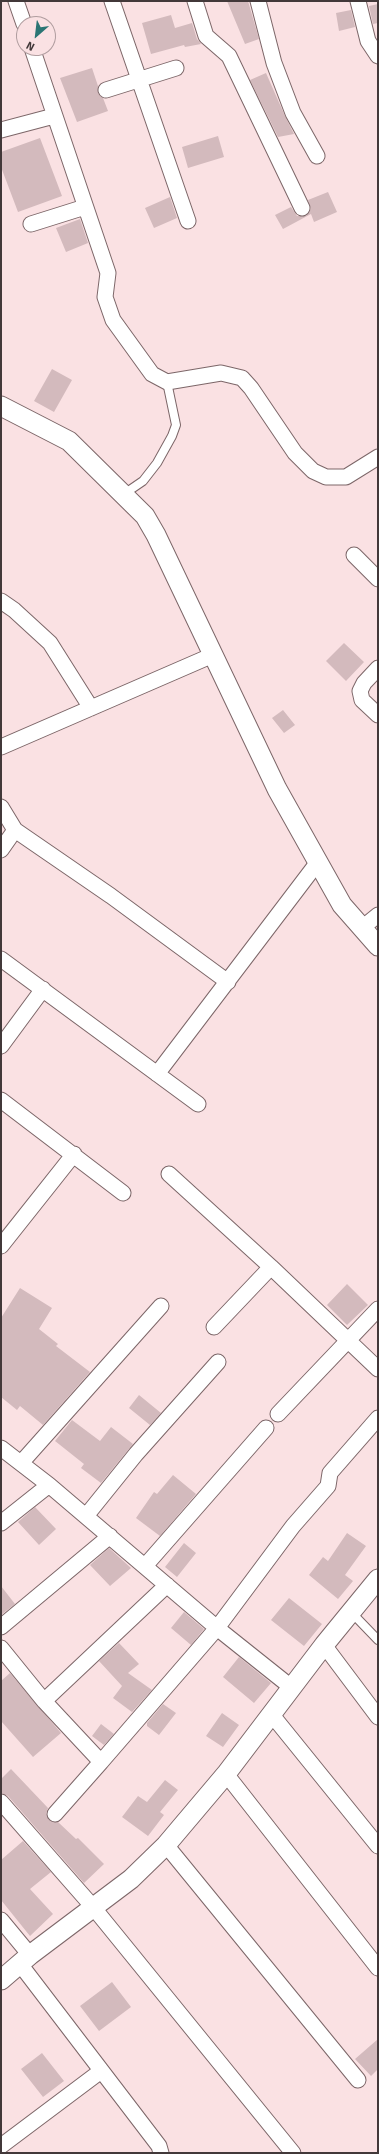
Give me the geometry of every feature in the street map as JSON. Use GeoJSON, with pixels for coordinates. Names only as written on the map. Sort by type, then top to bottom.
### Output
{"type":"FeatureCollection","features":[{"type":"Feature","properties":{"kind":"street"},"geometry":{"type":"LineString","coordinates":[[16,1],[21,16]]}},
{"type":"Feature","properties":{"kind":"street"},"geometry":{"type":"LineString","coordinates":[[112,1],[188,221]]}},
{"type":"Feature","properties":{"kind":"street"},"geometry":{"type":"LineString","coordinates":[[195,1],[206,36],[229,56],[302,208]]}},
{"type":"Feature","properties":{"kind":"street"},"geometry":{"type":"LineString","coordinates":[[258,1],[274,63],[291,106],[317,156]]}},
{"type":"Feature","properties":{"kind":"street"},"geometry":{"type":"LineString","coordinates":[[358,1],[368,41],[378,56]]}},
{"type":"Feature","properties":{"kind":"street"},"geometry":{"type":"LineString","coordinates":[[35,56],[108,273],[105,297],[113,320],[152,374],[167,382],[221,373],[242,378],[252,388],[295,452],[313,470],[326,477],[346,478],[378,457]]}},
{"type":"Feature","properties":{"kind":"street"},"geometry":{"type":"LineString","coordinates":[[106,90],[176,68]]}},
{"type":"Feature","properties":{"kind":"street"},"geometry":{"type":"LineString","coordinates":[[1,130],[54,116]]}},
{"type":"Feature","properties":{"kind":"street"},"geometry":{"type":"LineString","coordinates":[[31,224],[85,207]]}},
{"type":"Feature","properties":{"kind":"street"},"geometry":{"type":"LineString","coordinates":[[1,406],[69,441],[145,516],[156,535],[214,655],[276,789],[342,905],[378,946]]}},
{"type":"Feature","properties":{"kind":"street"},"geometry":{"type":"LineString","coordinates":[[354,555],[378,579]]}},
{"type":"Feature","properties":{"kind":"street"},"geometry":{"type":"LineString","coordinates":[[1,601],[14,610],[50,644],[91,708]]}},
{"type":"Feature","properties":{"kind":"street"},"geometry":{"type":"LineString","coordinates":[[1,748],[214,655]]}},
{"type":"Feature","properties":{"kind":"street"},"geometry":{"type":"LineString","coordinates":[[378,668],[364,683],[360,691],[362,700],[378,715]]}},
{"type":"Feature","properties":{"kind":"street"},"geometry":{"type":"LineString","coordinates":[[1,807],[15,830],[111,896],[228,982]]}},
{"type":"Feature","properties":{"kind":"street"},"geometry":{"type":"LineString","coordinates":[[1,850],[15,830]]}},
{"type":"Feature","properties":{"kind":"street"},"geometry":{"type":"LineString","coordinates":[[157,1074],[318,862]]}},
{"type":"Feature","properties":{"kind":"street"},"geometry":{"type":"LineString","coordinates":[[362,928],[378,915]]}},
{"type":"Feature","properties":{"kind":"street"},"geometry":{"type":"LineString","coordinates":[[1,959],[198,1104]]}},
{"type":"Feature","properties":{"kind":"street"},"geometry":{"type":"LineString","coordinates":[[1,1046],[42,989]]}},
{"type":"Feature","properties":{"kind":"street"},"geometry":{"type":"LineString","coordinates":[[1,1100],[74,1154],[123,1193]]}},
{"type":"Feature","properties":{"kind":"street"},"geometry":{"type":"LineString","coordinates":[[1,1246],[74,1154]]}},
{"type":"Feature","properties":{"kind":"street"},"geometry":{"type":"LineString","coordinates":[[169,1174],[271,1267],[378,1369]]}},
{"type":"Feature","properties":{"kind":"street"},"geometry":{"type":"LineString","coordinates":[[214,1327],[271,1267]]}},
{"type":"Feature","properties":{"kind":"street"},"geometry":{"type":"LineString","coordinates":[[21,1464],[161,1306]]}},
{"type":"Feature","properties":{"kind":"street"},"geometry":{"type":"LineString","coordinates":[[278,1414],[378,1309]]}},
{"type":"Feature","properties":{"kind":"street"},"geometry":{"type":"LineString","coordinates":[[86,1516],[136,1454],[218,1362]]}},
{"type":"Feature","properties":{"kind":"street"},"geometry":{"type":"LineString","coordinates":[[55,1814],[217,1628],[293,1526],[328,1486],[330,1473],[378,1418]]}},
{"type":"Feature","properties":{"kind":"street"},"geometry":{"type":"LineString","coordinates":[[145,1566],[266,1428]]}},
{"type":"Feature","properties":{"kind":"street"},"geometry":{"type":"LineString","coordinates":[[1,1448],[49,1485],[217,1628],[291,1687]]}},
{"type":"Feature","properties":{"kind":"street"},"geometry":{"type":"LineString","coordinates":[[1,1523],[49,1485]]}},
{"type":"Feature","properties":{"kind":"street"},"geometry":{"type":"LineString","coordinates":[[1,1627],[110,1536]]}},
{"type":"Feature","properties":{"kind":"street"},"geometry":{"type":"LineString","coordinates":[[1,1979],[131,1878],[166,1845],[226,1774],[272,1715],[291,1687],[378,1578]]}},
{"type":"Feature","properties":{"kind":"street"},"geometry":{"type":"LineString","coordinates":[[44,1701],[167,1585]]}},
{"type":"Feature","properties":{"kind":"street"},"geometry":{"type":"LineString","coordinates":[[324,1645],[378,1717]]}},
{"type":"Feature","properties":{"kind":"street"},"geometry":{"type":"LineString","coordinates":[[1,1648],[44,1701],[101,1762]]}},
{"type":"Feature","properties":{"kind":"street"},"geometry":{"type":"LineString","coordinates":[[272,1715],[373,1830],[378,1846]]}},
{"type":"Feature","properties":{"kind":"street"},"geometry":{"type":"LineString","coordinates":[[226,1774],[378,1968]]}},
{"type":"Feature","properties":{"kind":"street"},"geometry":{"type":"LineString","coordinates":[[1,1802],[6,1818],[93,1907],[293,2153]]}},
{"type":"Feature","properties":{"kind":"street"},"geometry":{"type":"LineString","coordinates":[[166,1845],[358,2080]]}},
{"type":"Feature","properties":{"kind":"street"},"geometry":{"type":"LineString","coordinates":[[1,1920],[25,1959],[101,2072],[159,2146],[161,2153]]}},
{"type":"Feature","properties":{"kind":"street"},"geometry":{"type":"LineString","coordinates":[[1,2146],[101,2072]]}},
{"type":"Feature","properties":{"kind":"lane"},"geometry":{"type":"LineString","coordinates":[[124,494],[143,481],[157,463],[172,436],[176,425],[167,382]]}},
{"type":"Feature","properties":{"kind":"lane"},"geometry":{"type":"LineString","coordinates":[[351,1611],[378,1640]]}},
{"type":"Feature","properties":{"kind":"building"},"geometry":{"type":"Polygon","coordinates":[[[227,1],[248,1],[259,39],[245,44],[227,1]]]}},
{"type":"Feature","properties":{"kind":"building"},"geometry":{"type":"Polygon","coordinates":[[[378,4],[378,23],[373,24],[369,6],[378,4]]]}},
{"type":"Feature","properties":{"kind":"building"},"geometry":{"type":"Polygon","coordinates":[[[351,10],[355,27],[339,31],[336,13],[351,10]]]}},
{"type":"Feature","properties":{"kind":"building"},"geometry":{"type":"Polygon","coordinates":[[[171,15],[175,28],[192,23],[197,39],[201,44],[185,47],[184,45],[151,54],[142,23],[171,15]]]}},
{"type":"Feature","properties":{"kind":"building"},"geometry":{"type":"Polygon","coordinates":[[[92,68],[98,86],[98,93],[103,98],[108,111],[77,122],[60,78],[92,68]]]}},
{"type":"Feature","properties":{"kind":"building"},"geometry":{"type":"Polygon","coordinates":[[[266,73],[294,134],[278,137],[250,80],[266,73]]]}},
{"type":"Feature","properties":{"kind":"building"},"geometry":{"type":"Polygon","coordinates":[[[218,136],[224,157],[188,168],[182,147],[218,136]]]}},
{"type":"Feature","properties":{"kind":"building"},"geometry":{"type":"Polygon","coordinates":[[[40,138],[62,196],[18,212],[1,167],[1,152],[40,138]]]}},
{"type":"Feature","properties":{"kind":"building"},"geometry":{"type":"Polygon","coordinates":[[[328,192],[337,212],[314,222],[311,214],[283,229],[275,215],[291,207],[297,216],[306,216],[311,209],[308,200],[328,192]]]}},
{"type":"Feature","properties":{"kind":"building"},"geometry":{"type":"Polygon","coordinates":[[[170,197],[177,218],[154,228],[145,208],[170,197]]]}},
{"type":"Feature","properties":{"kind":"building"},"geometry":{"type":"Polygon","coordinates":[[[80,219],[88,243],[66,252],[56,228],[80,219]]]}},
{"type":"Feature","properties":{"kind":"building"},"geometry":{"type":"Polygon","coordinates":[[[52,369],[72,380],[54,412],[34,401],[52,369]]]}},
{"type":"Feature","properties":{"kind":"building"},"geometry":{"type":"Polygon","coordinates":[[[344,643],[364,662],[346,681],[326,661],[344,643]]]}},
{"type":"Feature","properties":{"kind":"building"},"geometry":{"type":"Polygon","coordinates":[[[283,710],[295,725],[284,733],[272,718],[283,710]]]}},
{"type":"Feature","properties":{"kind":"building"},"geometry":{"type":"Polygon","coordinates":[[[347,1284],[368,1305],[347,1325],[327,1305],[347,1284]]]}},
{"type":"Feature","properties":{"kind":"building"},"geometry":{"type":"Polygon","coordinates":[[[20,1288],[52,1308],[39,1329],[58,1344],[56,1346],[90,1372],[43,1425],[20,1406],[17,1410],[1,1397],[1,1318],[20,1288]]]}},
{"type":"Feature","properties":{"kind":"building"},"geometry":{"type":"Polygon","coordinates":[[[139,1395],[161,1413],[150,1425],[129,1408],[139,1395]]]}},
{"type":"Feature","properties":{"kind":"building"},"geometry":{"type":"Polygon","coordinates":[[[72,1420],[100,1441],[111,1427],[133,1444],[101,1483],[81,1468],[84,1464],[55,1441],[72,1420]]]}},
{"type":"Feature","properties":{"kind":"building"},"geometry":{"type":"Polygon","coordinates":[[[173,1475],[196,1494],[160,1536],[136,1518],[154,1492],[157,1494],[173,1475]]]}},
{"type":"Feature","properties":{"kind":"building"},"geometry":{"type":"Polygon","coordinates":[[[35,1507],[56,1529],[39,1545],[18,1522],[35,1507]]]}},
{"type":"Feature","properties":{"kind":"building"},"geometry":{"type":"Polygon","coordinates":[[[347,1533],[366,1546],[345,1575],[353,1581],[338,1599],[309,1575],[323,1557],[328,1561],[347,1533]]]}},
{"type":"Feature","properties":{"kind":"building"},"geometry":{"type":"Polygon","coordinates":[[[184,1543],[196,1553],[177,1577],[165,1567],[184,1543]]]}},
{"type":"Feature","properties":{"kind":"building"},"geometry":{"type":"Polygon","coordinates":[[[109,1548],[131,1568],[110,1586],[90,1565],[109,1548]]]}},
{"type":"Feature","properties":{"kind":"building"},"geometry":{"type":"Polygon","coordinates":[[[1,1586],[15,1604],[1,1615],[1,1586]]]}},
{"type":"Feature","properties":{"kind":"building"},"geometry":{"type":"Polygon","coordinates":[[[289,1598],[322,1624],[304,1646],[271,1620],[289,1598]]]}},
{"type":"Feature","properties":{"kind":"building"},"geometry":{"type":"Polygon","coordinates":[[[184,1612],[204,1629],[191,1645],[171,1628],[184,1612]]]}},
{"type":"Feature","properties":{"kind":"building"},"geometry":{"type":"Polygon","coordinates":[[[119,1643],[139,1664],[128,1673],[152,1690],[132,1712],[113,1698],[122,1686],[99,1661],[119,1643]]]}},
{"type":"Feature","properties":{"kind":"building"},"geometry":{"type":"Polygon","coordinates":[[[239,1657],[271,1683],[254,1703],[223,1677],[239,1657]]]}},
{"type":"Feature","properties":{"kind":"building"},"geometry":{"type":"Polygon","coordinates":[[[10,1673],[61,1733],[33,1757],[1,1721],[1,1681],[10,1673]]]}},
{"type":"Feature","properties":{"kind":"building"},"geometry":{"type":"Polygon","coordinates":[[[163,1704],[176,1713],[159,1735],[147,1726],[147,1723],[163,1704]]]}},
{"type":"Feature","properties":{"kind":"building"},"geometry":{"type":"Polygon","coordinates":[[[222,1713],[239,1725],[223,1747],[206,1736],[222,1713]]]}},
{"type":"Feature","properties":{"kind":"building"},"geometry":{"type":"Polygon","coordinates":[[[101,1724],[114,1734],[104,1745],[92,1736],[101,1724]]]}},
{"type":"Feature","properties":{"kind":"building"},"geometry":{"type":"Polygon","coordinates":[[[11,1769],[48,1808],[46,1813],[49,1820],[58,1822],[76,1839],[78,1838],[104,1864],[84,1883],[8,1796],[1,1793],[1,1779],[11,1769]]]}},
{"type":"Feature","properties":{"kind":"building"},"geometry":{"type":"Polygon","coordinates":[[[165,1780],[178,1790],[160,1812],[164,1815],[148,1836],[122,1817],[138,1796],[147,1802],[165,1780]]]}},
{"type":"Feature","properties":{"kind":"building"},"geometry":{"type":"Polygon","coordinates":[[[23,1841],[51,1872],[30,1889],[53,1914],[30,1936],[1,1900],[1,1860],[23,1841]]]}},
{"type":"Feature","properties":{"kind":"building"},"geometry":{"type":"Polygon","coordinates":[[[112,1982],[131,2007],[99,2031],[80,2006],[112,1982]]]}},
{"type":"Feature","properties":{"kind":"building"},"geometry":{"type":"Polygon","coordinates":[[[378,2039],[378,2069],[371,2076],[355,2059],[378,2039]]]}},
{"type":"Feature","properties":{"kind":"building"},"geometry":{"type":"Polygon","coordinates":[[[42,2053],[64,2081],[43,2097],[21,2069],[42,2053]]]}}]}
